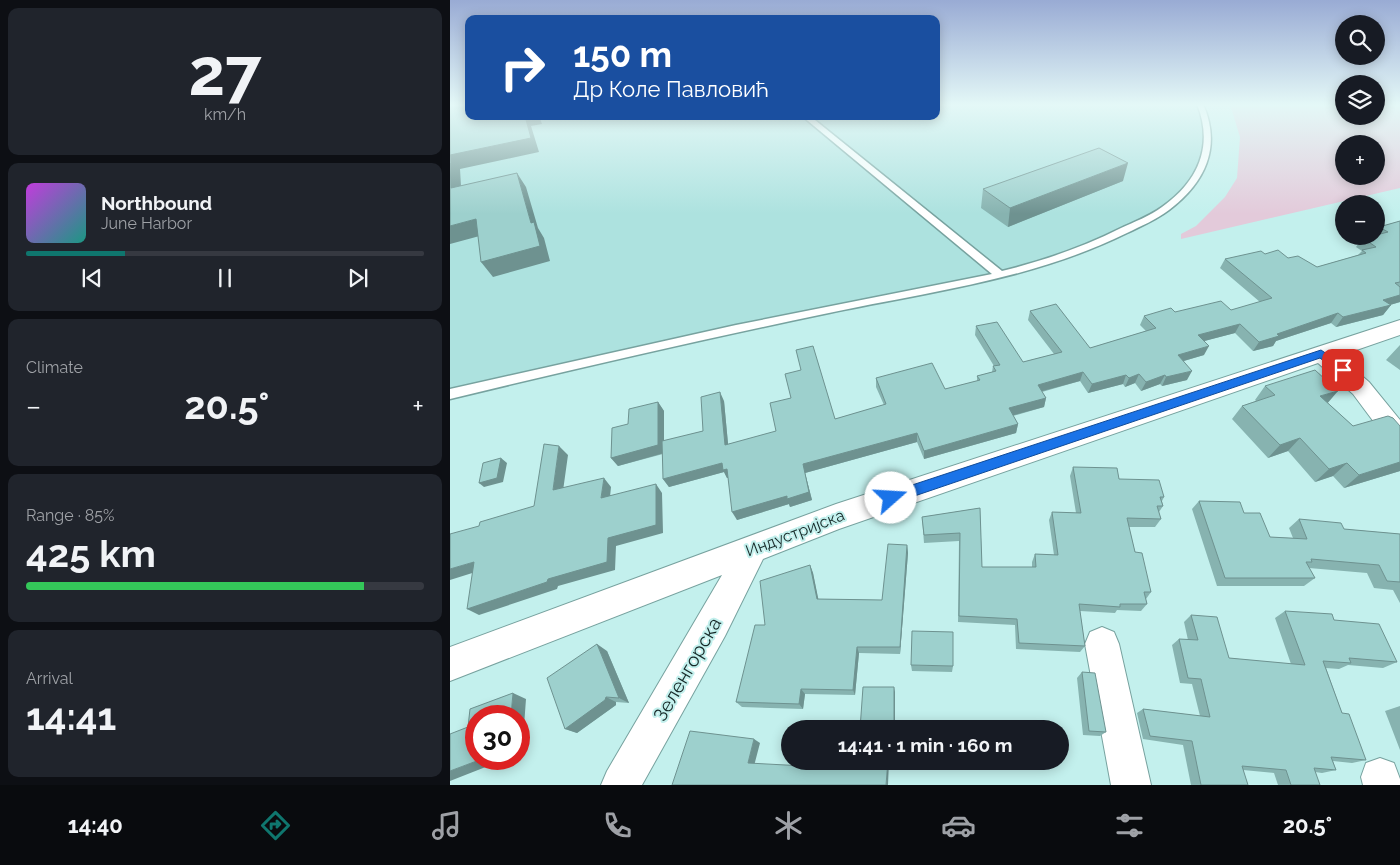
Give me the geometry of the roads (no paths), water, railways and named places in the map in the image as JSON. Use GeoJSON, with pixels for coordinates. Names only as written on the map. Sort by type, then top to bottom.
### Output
{"type":"FeatureCollection","features":[{"type":"Feature","properties":{"kind":"street","name":"Индустријска"},"geometry":{"type":"LineString","coordinates":[[450,664],[694,570],[751,551],[836,517],[1400,327]]}},
{"type":"Feature","properties":{"kind":"street"},"geometry":{"type":"LineString","coordinates":[[1321,353],[1361,388],[1400,438]]}},
{"type":"Feature","properties":{"kind":"street","name":"Зеленгорска"},"geometry":{"type":"LineString","coordinates":[[621,785],[713,624],[751,551]]}},
{"type":"Feature","properties":{"kind":"street"},"geometry":{"type":"LineString","coordinates":[[1102,644],[1131,785]]}},
{"type":"Feature","properties":{"kind":"lane"},"geometry":{"type":"LineString","coordinates":[[835,141],[1000,275]]}},
{"type":"Feature","properties":{"kind":"lane"},"geometry":{"type":"LineString","coordinates":[[450,394],[620,354],[1000,275],[1110,239],[1169,206],[1200,173],[1210,141]]}}]}
